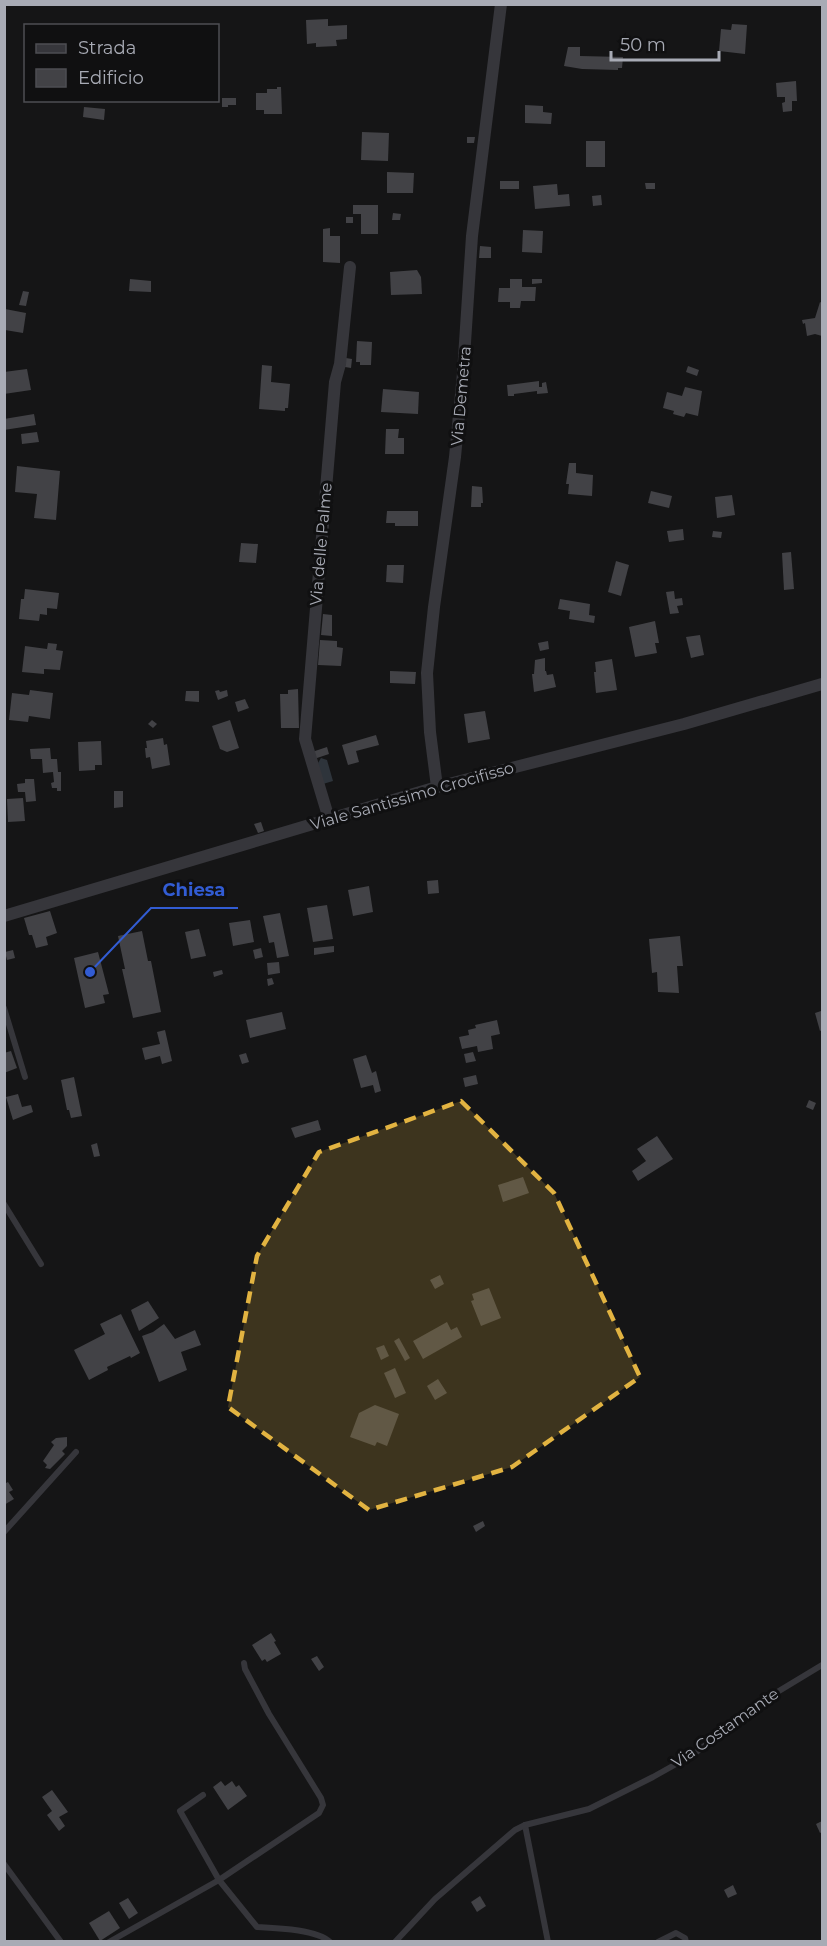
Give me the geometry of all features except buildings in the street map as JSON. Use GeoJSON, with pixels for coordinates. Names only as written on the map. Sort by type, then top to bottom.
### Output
{"type":"FeatureCollection","features":[{"type":"Feature","properties":{"kind":"street","name":"Via Demetra"},"geometry":{"type":"LineString","coordinates":[[437,787],[430,732],[427,673],[455,457],[472,236],[501,4]]}},
{"type":"Feature","properties":{"kind":"street","name":"Via delle Palme"},"geometry":{"type":"LineString","coordinates":[[329,819],[305,739],[335,382],[340,364],[350,267]]}},
{"type":"Feature","properties":{"kind":"street","name":"Viale Santissimo Crocifisso"},"geometry":{"type":"LineString","coordinates":[[4,916],[437,787],[684,723],[822,684]]}},
{"type":"Feature","properties":{"kind":"lane"},"geometry":{"type":"LineString","coordinates":[[4,1008],[25,1077]]}},
{"type":"Feature","properties":{"kind":"lane"},"geometry":{"type":"LineString","coordinates":[[4,1204],[41,1264]]}},
{"type":"Feature","properties":{"kind":"lane"},"geometry":{"type":"LineString","coordinates":[[4,1532],[76,1452]]}},
{"type":"Feature","properties":{"kind":"lane"},"geometry":{"type":"LineString","coordinates":[[110,1941],[219,1880],[320,1813],[323,1805],[321,1798],[269,1714],[245,1669],[244,1662]]}},
{"type":"Feature","properties":{"kind":"lane","name":"Via Costamante"},"geometry":{"type":"LineString","coordinates":[[525,1825],[589,1809],[653,1777],[694,1754],[759,1703],[822,1665]]}},
{"type":"Feature","properties":{"kind":"lane"},"geometry":{"type":"LineString","coordinates":[[203,1795],[180,1811],[219,1880],[257,1927],[310,1933],[324,1936],[330,1941]]}},
{"type":"Feature","properties":{"kind":"lane"},"geometry":{"type":"LineString","coordinates":[[395,1941],[442,1892],[515,1830],[525,1825],[548,1941]]}},
{"type":"Feature","properties":{"kind":"lane"},"geometry":{"type":"LineString","coordinates":[[4,1864],[61,1941]]}},
{"type":"Feature","properties":{"kind":"lane"},"geometry":{"type":"LineString","coordinates":[[658,1941],[676,1933],[686,1941]]}},
{"type":"Feature","properties":{"kind":"highlighted area"},"geometry":{"type":"Polygon","coordinates":[[[461,1101],[554,1193],[640,1377],[512,1467],[369,1510],[228,1407],[257,1256],[319,1152],[461,1101]]]}},
{"type":"Feature","properties":{"kind":"shaded area"},"geometry":{"type":"Polygon","coordinates":[[[321,758],[327,760],[333,781],[323,784],[318,763],[321,758]]]}},
{"type":"Feature","properties":{"kind":"place","name":"Chiesa"},"geometry":{"type":"Point","coordinates":[90,972]}}]}
